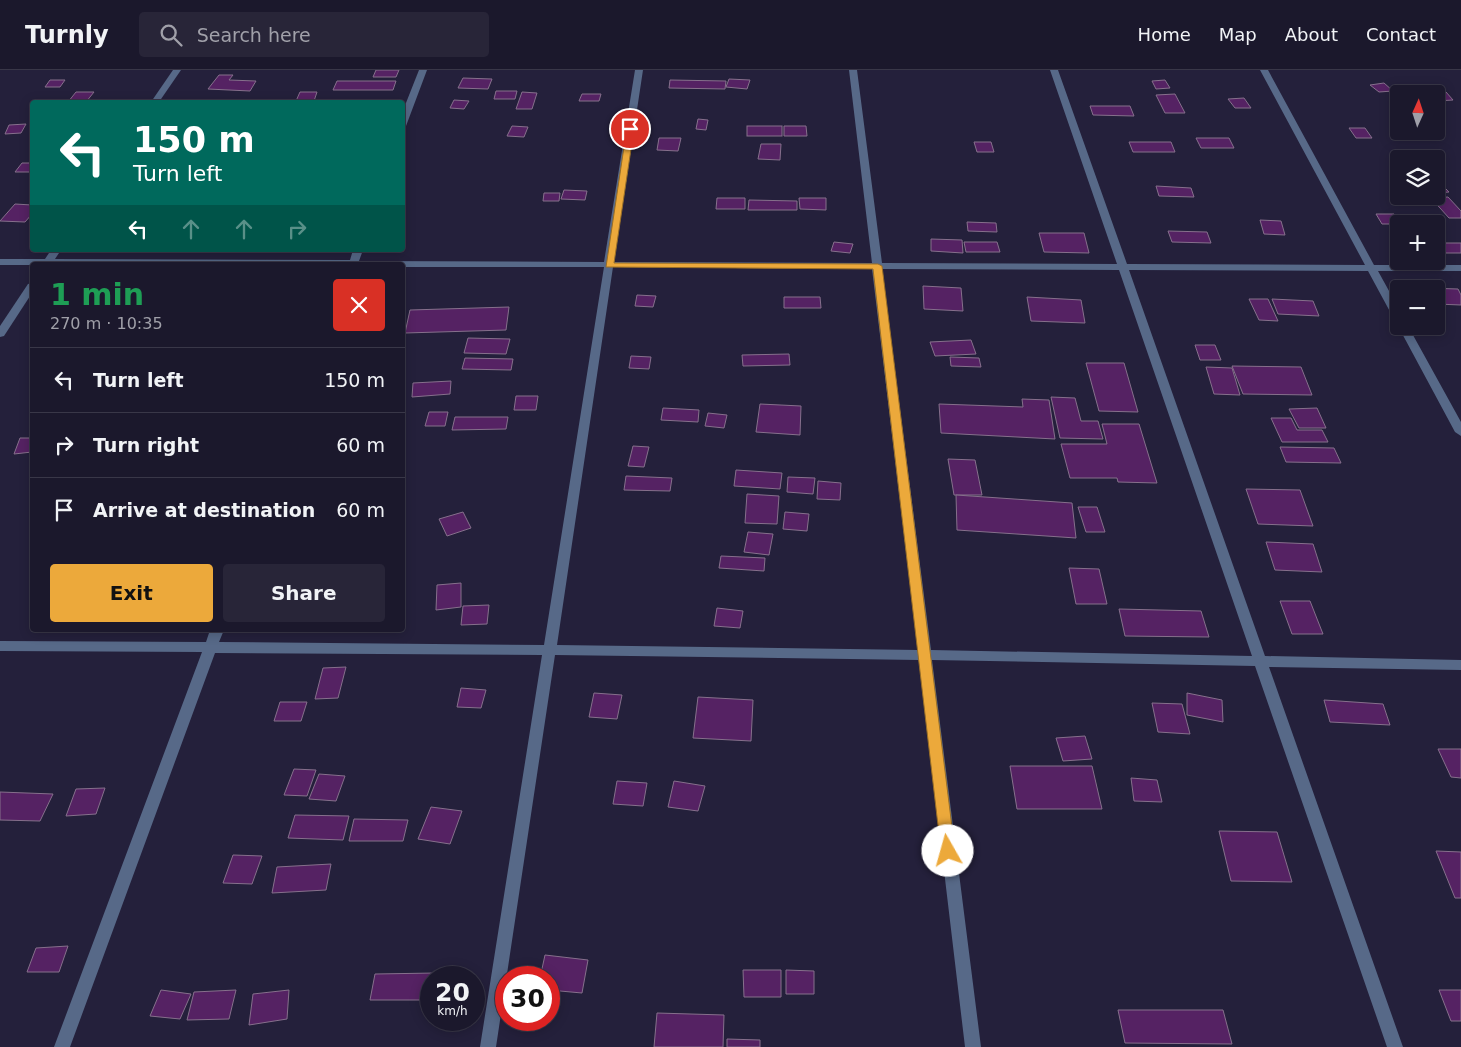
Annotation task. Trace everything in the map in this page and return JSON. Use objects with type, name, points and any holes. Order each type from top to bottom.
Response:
[{"type":"street","points":[[156,100],[177,70]]},
{"type":"street","points":[[405,118],[423,70]]},
{"type":"street","points":[[488,1047],[639,70]]},
{"type":"street","points":[[852,70],[878,266],[923,655],[973,1047]]},
{"type":"street","points":[[1054,70],[1395,1047]]},
{"type":"street","points":[[1264,70],[1390,303]]},
{"type":"street","points":[[0,262],[30,263]]},
{"type":"street","points":[[405,265],[1461,268]]},
{"type":"street","points":[[0,334],[30,289]]},
{"type":"street","points":[[1408,335],[1461,432]]},
{"type":"street","points":[[62,1047],[216,632]]},
{"type":"street","points":[[0,646],[550,650],[1461,665]]},
{"type":"building","points":[[376,70],[399,70],[396,77],[373,77]]},
{"type":"building","points":[[219,75],[233,75],[229,80],[256,81],[250,91],[208,89]]},
{"type":"building","points":[[463,78],[492,79],[488,89],[458,88]]},
{"type":"building","points":[[729,79],[750,80],[747,89],[726,87]]},
{"type":"building","points":[[50,80],[65,80],[60,87],[45,87]]},
{"type":"building","points":[[670,80],[726,81],[725,89],[669,88]]},
{"type":"building","points":[[1165,80],[1170,88],[1156,89],[1152,81]]},
{"type":"building","points":[[337,81],[396,81],[393,90],[333,90]]},
{"type":"building","points":[[1384,83],[1390,88],[1390,91],[1379,92],[1370,85]]},
{"type":"building","points":[[496,91],[517,91],[515,99],[494,99]]},
{"type":"building","points":[[76,92],[94,92],[88,100],[70,100]]},
{"type":"building","points":[[300,92],[317,92],[314,100],[296,100]]},
{"type":"building","points":[[522,92],[537,93],[532,109],[516,109]]},
{"type":"building","points":[[1445,92],[1446,92],[1453,100],[1445,100]]},
{"type":"building","points":[[582,94],[601,94],[599,101],[579,101]]},
{"type":"building","points":[[1175,94],[1185,113],[1165,113],[1156,95]]},
{"type":"building","points":[[1244,98],[1251,108],[1235,108],[1228,99]]},
{"type":"building","points":[[454,100],[469,101],[464,109],[450,108]]},
{"type":"building","points":[[1090,106],[1130,106],[1134,116],[1093,115]]},
{"type":"building","points":[[698,119],[708,120],[706,130],[696,129]]},
{"type":"building","points":[[26,124],[21,133],[5,134],[9,125]]},
{"type":"building","points":[[512,126],[528,127],[524,137],[507,136]]},
{"type":"building","points":[[747,126],[782,126],[782,136],[747,136]]},
{"type":"building","points":[[784,126],[806,126],[807,136],[784,136]]},
{"type":"building","points":[[1349,128],[1365,128],[1372,138],[1356,138]]},
{"type":"building","points":[[659,138],[681,138],[678,151],[657,150]]},
{"type":"building","points":[[1196,138],[1229,138],[1234,148],[1201,148]]},
{"type":"building","points":[[974,142],[991,142],[994,152],[977,152]]},
{"type":"building","points":[[1129,142],[1171,142],[1175,152],[1133,152]]},
{"type":"building","points":[[761,144],[781,144],[780,160],[758,159]]},
{"type":"building","points":[[22,163],[30,163],[30,172],[15,172]]},
{"type":"building","points":[[1156,186],[1191,188],[1194,197],[1159,196]]},
{"type":"building","points":[[564,190],[587,191],[585,200],[561,199]]},
{"type":"building","points":[[544,193],[560,193],[559,201],[543,201]]},
{"type":"building","points":[[1445,197],[1448,197],[1461,211],[1461,218],[1449,218],[1437,205],[1445,205]]},
{"type":"building","points":[[717,198],[745,198],[745,209],[716,209]]},
{"type":"building","points":[[799,198],[826,198],[826,210],[800,209]]},
{"type":"building","points":[[749,200],[797,201],[797,210],[748,210]]},
{"type":"building","points":[[15,204],[30,205],[30,216],[25,222],[0,221]]},
{"type":"building","points":[[1376,214],[1394,214],[1390,215],[1390,224],[1382,224]]},
{"type":"building","points":[[1260,220],[1281,221],[1285,235],[1264,234]]},
{"type":"building","points":[[967,222],[996,223],[997,232],[968,231]]},
{"type":"building","points":[[1168,231],[1207,232],[1211,243],[1172,242]]},
{"type":"building","points":[[1039,233],[1084,233],[1089,253],[1044,252]]},
{"type":"building","points":[[931,239],[962,240],[963,253],[931,251]]},
{"type":"building","points":[[834,242],[853,244],[850,253],[831,251]]},
{"type":"building","points":[[964,242],[997,242],[1000,252],[966,252]]},
{"type":"building","points":[[1445,243],[1461,243],[1461,253],[1445,253]]},
{"type":"building","points":[[923,286],[961,288],[963,311],[924,309]]},
{"type":"building","points":[[1445,289],[1458,289],[1461,295],[1461,305],[1445,304]]},
{"type":"building","points":[[637,295],[656,296],[653,307],[635,306]]},
{"type":"building","points":[[784,297],[820,297],[821,308],[784,308]]},
{"type":"building","points":[[1027,297],[1081,300],[1085,323],[1031,321]]},
{"type":"building","points":[[1249,299],[1268,299],[1278,321],[1259,320]]},
{"type":"building","points":[[1272,299],[1313,301],[1319,316],[1278,314]]},
{"type":"building","points":[[509,307],[506,330],[405,333],[410,310]]},
{"type":"building","points":[[468,338],[510,339],[506,354],[464,353]]},
{"type":"building","points":[[971,340],[976,354],[935,356],[930,342]]},
{"type":"building","points":[[1195,345],[1215,345],[1221,360],[1200,360]]},
{"type":"building","points":[[789,354],[790,365],[743,366],[742,355]]},
{"type":"building","points":[[631,356],[651,357],[649,369],[629,368]]},
{"type":"building","points":[[950,357],[979,358],[981,367],[951,366]]},
{"type":"building","points":[[465,358],[513,359],[511,370],[462,369]]},
{"type":"building","points":[[1086,363],[1124,363],[1138,412],[1099,411]]},
{"type":"building","points":[[1232,366],[1301,367],[1312,395],[1243,394]]},
{"type":"building","points":[[1206,367],[1232,368],[1240,395],[1214,394]]},
{"type":"building","points":[[451,381],[450,394],[412,397],[413,383]]},
{"type":"building","points":[[516,396],[538,396],[536,410],[514,410]]},
{"type":"building","points":[[1051,397],[1075,398],[1081,421],[1098,421],[1103,439],[1060,438]]},
{"type":"building","points":[[1022,399],[1049,400],[1055,439],[941,433],[939,404],[1023,407]]},
{"type":"building","points":[[760,404],[801,406],[800,435],[756,432]]},
{"type":"building","points":[[663,408],[699,410],[698,422],[661,420]]},
{"type":"building","points":[[1317,408],[1326,428],[1299,428],[1289,409]]},
{"type":"building","points":[[429,412],[448,412],[445,426],[425,426]]},
{"type":"building","points":[[708,413],[727,415],[724,428],[705,426]]},
{"type":"building","points":[[455,417],[508,417],[506,429],[452,430]]},
{"type":"building","points":[[1271,418],[1291,418],[1297,430],[1322,430],[1328,442],[1282,442]]},
{"type":"building","points":[[1102,424],[1139,424],[1157,483],[1118,482],[1117,478],[1070,478],[1061,444],[1107,444]]},
{"type":"building","points":[[20,438],[30,438],[30,452],[14,454]]},
{"type":"building","points":[[633,446],[649,447],[644,467],[628,466]]},
{"type":"building","points":[[1280,447],[1334,448],[1341,463],[1286,462]]},
{"type":"building","points":[[948,459],[975,460],[982,495],[954,495]]},
{"type":"building","points":[[736,470],[782,473],[780,489],[734,486]]},
{"type":"building","points":[[626,476],[672,478],[670,491],[624,490]]},
{"type":"building","points":[[788,477],[815,478],[813,494],[787,492]]},
{"type":"building","points":[[818,481],[841,483],[840,500],[817,499]]},
{"type":"building","points":[[1246,489],[1300,490],[1313,526],[1258,524]]},
{"type":"building","points":[[747,494],[779,496],[777,524],[745,523]]},
{"type":"building","points":[[956,495],[1072,503],[1076,538],[957,530]]},
{"type":"building","points":[[1078,507],[1097,507],[1105,532],[1086,532]]},
{"type":"building","points":[[463,512],[471,528],[447,536],[439,519]]},
{"type":"building","points":[[785,512],[809,514],[807,531],[783,529]]},
{"type":"building","points":[[748,532],[773,534],[769,555],[744,552]]},
{"type":"building","points":[[1266,542],[1313,544],[1322,572],[1275,570]]},
{"type":"building","points":[[721,556],[765,558],[764,571],[719,568]]},
{"type":"building","points":[[1069,568],[1099,569],[1107,604],[1076,604]]},
{"type":"building","points":[[461,583],[461,607],[436,610],[437,585]]},
{"type":"building","points":[[1280,601],[1310,601],[1323,634],[1292,634]]},
{"type":"building","points":[[489,605],[487,624],[461,625],[463,606]]},
{"type":"building","points":[[717,608],[743,611],[740,628],[714,626]]},
{"type":"building","points":[[1119,609],[1201,611],[1209,637],[1125,636]]},
{"type":"building","points":[[346,667],[338,698],[315,699],[323,668]]},
{"type":"building","points":[[461,688],[486,690],[481,708],[457,707]]},
{"type":"building","points":[[594,693],[622,695],[617,719],[589,717]]},
{"type":"building","points":[[1187,693],[1222,700],[1223,722],[1187,715]]},
{"type":"building","points":[[698,697],[753,700],[751,741],[693,738]]},
{"type":"building","points":[[1324,700],[1383,704],[1390,725],[1330,722]]},
{"type":"building","points":[[280,702],[307,702],[301,721],[274,721]]},
{"type":"building","points":[[1152,703],[1182,704],[1190,734],[1158,732]]},
{"type":"building","points":[[1085,736],[1092,759],[1063,761],[1056,738]]},
{"type":"building","points":[[1438,749],[1461,749],[1461,778],[1451,777]]},
{"type":"building","points":[[1010,766],[1092,766],[1102,809],[1017,809]]},
{"type":"building","points":[[294,769],[316,770],[307,796],[284,795]]},
{"type":"building","points":[[319,774],[345,776],[336,801],[309,799]]},
{"type":"building","points":[[1131,778],[1157,780],[1162,802],[1134,801]]},
{"type":"building","points":[[617,781],[647,783],[643,806],[613,804]]},
{"type":"building","points":[[674,781],[705,786],[698,811],[668,807]]},
{"type":"building","points":[[105,788],[96,814],[66,816],[76,789]]},
{"type":"building","points":[[0,792],[53,794],[40,821],[0,820]]},
{"type":"building","points":[[431,807],[462,811],[450,844],[418,839]]},
{"type":"building","points":[[295,815],[349,816],[343,840],[288,838]]},
{"type":"building","points":[[354,819],[408,820],[403,841],[349,841]]},
{"type":"building","points":[[1219,831],[1277,832],[1292,882],[1231,881]]},
{"type":"building","points":[[1436,851],[1461,852],[1461,898],[1455,898]]},
{"type":"building","points":[[233,855],[262,856],[252,884],[223,883]]},
{"type":"building","points":[[331,864],[326,890],[272,893],[277,867]]},
{"type":"building","points":[[68,946],[59,972],[27,972],[36,948]]},
{"type":"building","points":[[545,955],[588,960],[582,993],[560,991],[560,966],[543,966]]},
{"type":"building","points":[[743,970],[781,970],[781,997],[744,997]]},
{"type":"building","points":[[786,970],[814,971],[814,994],[786,994]]},
{"type":"building","points":[[420,973],[420,1000],[370,1000],[375,974]]},
{"type":"building","points":[[161,990],[191,994],[180,1019],[150,1016]]},
{"type":"building","points":[[236,990],[229,1019],[187,1020],[194,992]]},
{"type":"building","points":[[289,990],[287,1019],[249,1025],[253,994]]},
{"type":"building","points":[[1439,990],[1461,990],[1461,1021],[1451,1021]]},
{"type":"building","points":[[1118,1010],[1223,1010],[1232,1044],[1125,1043]]},
{"type":"building","points":[[657,1013],[724,1015],[723,1047],[654,1047]]},
{"type":"building","points":[[727,1039],[760,1040],[760,1047],[727,1047]]},
{"type":"route","points":[[630,129],[609,266],[878,266],[923,655],[948,851]]}]
